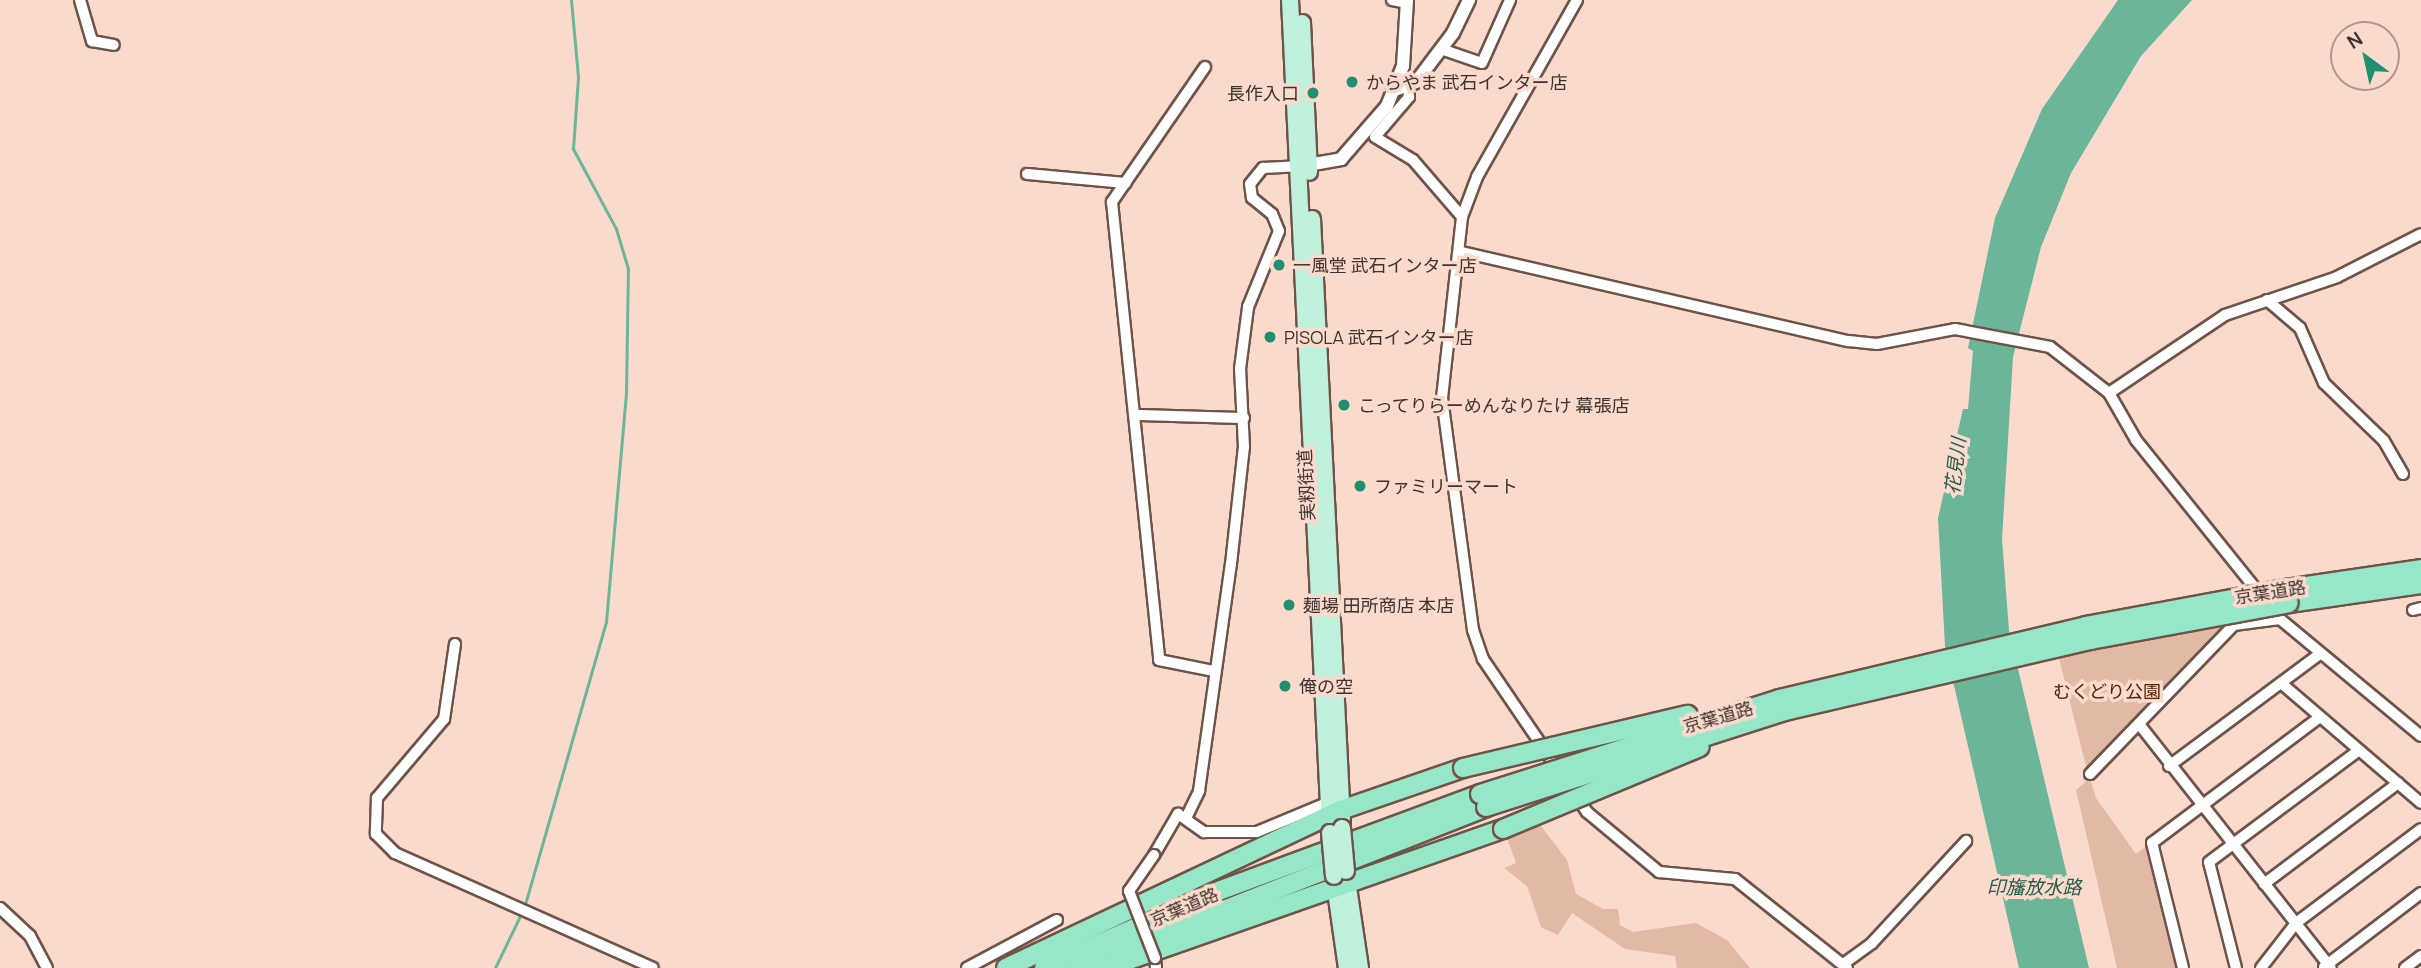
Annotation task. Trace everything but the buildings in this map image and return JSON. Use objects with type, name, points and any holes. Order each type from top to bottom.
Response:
[{"type":"highway","name":"京葉道路","points":[[2285,604],[2421,569]]},
{"type":"highway","name":"京葉道路","points":[[1044,968],[1221,891],[1483,800],[1888,679],[2285,604],[2421,584]]},
{"type":"highway","points":[[1006,968],[1334,818],[1463,768],[1888,679]]},
{"type":"highway","points":[[1107,968],[1341,881],[1503,829],[1692,750],[1888,679]]},
{"type":"highway","name":"京葉道路","points":[[1076,968],[1483,800]]},
{"type":"main road","name":"実籾街道","points":[[1290,0],[1303,166]]},
{"type":"main road","name":"実籾街道","points":[[1300,0],[1303,166],[1334,818],[1347,968]]},
{"type":"main road","name":"実籾街道","points":[[1341,881],[1360,968]]},
{"type":"street","points":[[80,0],[92,41],[114,45]]},
{"type":"street","points":[[1392,0],[1407,1],[1402,88],[1409,97],[1375,137],[1413,160],[1462,217]]},
{"type":"street","points":[[1187,816],[1199,791],[1244,418],[1240,369],[1248,307],[1279,230],[1250,186],[1263,168],[1303,166],[1340,159],[1402,88],[1441,49],[1469,0]]},
{"type":"street","points":[[1441,49],[1482,63],[1510,0]]},
{"type":"street","points":[[1577,0],[1477,177],[1462,217],[1462,251],[1443,398],[1468,607],[1483,659],[1587,811],[1646,862],[1674,876],[1735,879],[1820,949],[1847,965],[1872,943],[1966,841]]},
{"type":"street","points":[[1205,67],[1112,202],[1136,415],[1159,660],[1213,671]]},
{"type":"street","points":[[1027,174],[1126,183]]},
{"type":"street","points":[[2109,393],[2225,315],[2337,276],[2421,234]]},
{"type":"street","points":[[1462,251],[1849,341],[1877,344],[1965,330],[2025,343],[2071,359],[2109,393],[2136,440],[2285,604],[2321,653],[2421,736]]},
{"type":"street","points":[[2267,300],[2300,328],[2324,383],[2384,441],[2403,474]]},
{"type":"street","points":[[1136,415],[1244,418]]},
{"type":"street","points":[[2090,774],[2234,625],[2285,604]]},
{"type":"street","points":[[455,644],[444,719],[377,798],[372,818],[376,834],[395,853],[653,968]]},
{"type":"street","points":[[2169,766],[2321,653]]},
{"type":"street","points":[[2281,683],[2421,803]]},
{"type":"street","points":[[2183,968],[2152,843],[2320,717]]},
{"type":"street","points":[[2138,724],[2327,966],[2421,893]]},
{"type":"street","points":[[2236,968],[2210,862],[2359,750]]},
{"type":"street","points":[[2264,884],[2398,783]]},
{"type":"street","points":[[1187,816],[1204,832],[1257,832],[1334,818]]},
{"type":"street","points":[[1156,963],[1129,891],[1154,855],[1174,818],[1187,816]]},
{"type":"street","points":[[2260,968],[2296,923],[2421,830]]},
{"type":"street","points":[[0,908],[30,936],[47,968]]},
{"type":"street","points":[[967,968],[1057,920]]},
{"type":"street","points":[[2405,968],[2421,956]]},
{"type":"green space","name":"むくどり公園","points":[[2232,622],[2087,770],[2059,658]]},
{"type":"green space","points":[[2090,778],[2096,798],[2136,854],[2148,845],[2177,968],[2117,968],[2076,790]]},
{"type":"green space","points":[[1541,826],[1567,860],[1576,894],[1603,909],[1618,909],[1620,925],[1633,932],[1696,923],[1727,940],[1750,968],[1677,968],[1675,956],[1625,949],[1572,913],[1558,935],[1541,927],[1527,886],[1504,868],[1516,863],[1506,835]]},
{"type":"water","name":"印旛放水路","points":[[2118,0],[2192,0],[2141,56],[2071,173],[2041,247],[2013,357],[2002,539],[2009,631],[2089,968],[2019,968],[1945,646],[1938,518],[1963,409],[1968,409],[1973,351],[1968,348],[1995,218],[2042,109]]},
{"type":"waterway","points":[[524,908],[606,622],[626,393],[628,269],[616,229],[573,149],[578,77],[571,0]]},
{"type":"waterway","points":[[495,968],[521,914]]},
{"type":"place","name":"からやま 武石インター店","points":[[1352,82]]},
{"type":"place","name":"長作入口","points":[[1313,93]]},
{"type":"place","name":"一風堂 武石インター店","points":[[1279,265]]},
{"type":"place","name":"PISOLA 武石インター店","points":[[1270,337]]},
{"type":"place","name":"こってりらーめんなりたけ 幕張店","points":[[1344,405]]},
{"type":"place","name":"ファミリーマート","points":[[1360,486]]},
{"type":"place","name":"麺場 田所商店 本店","points":[[1289,605]]},
{"type":"place","name":"俺の空","points":[[1285,686]]},
{"type":"water label","name":"花見川","points":[[1956,466]]}]
